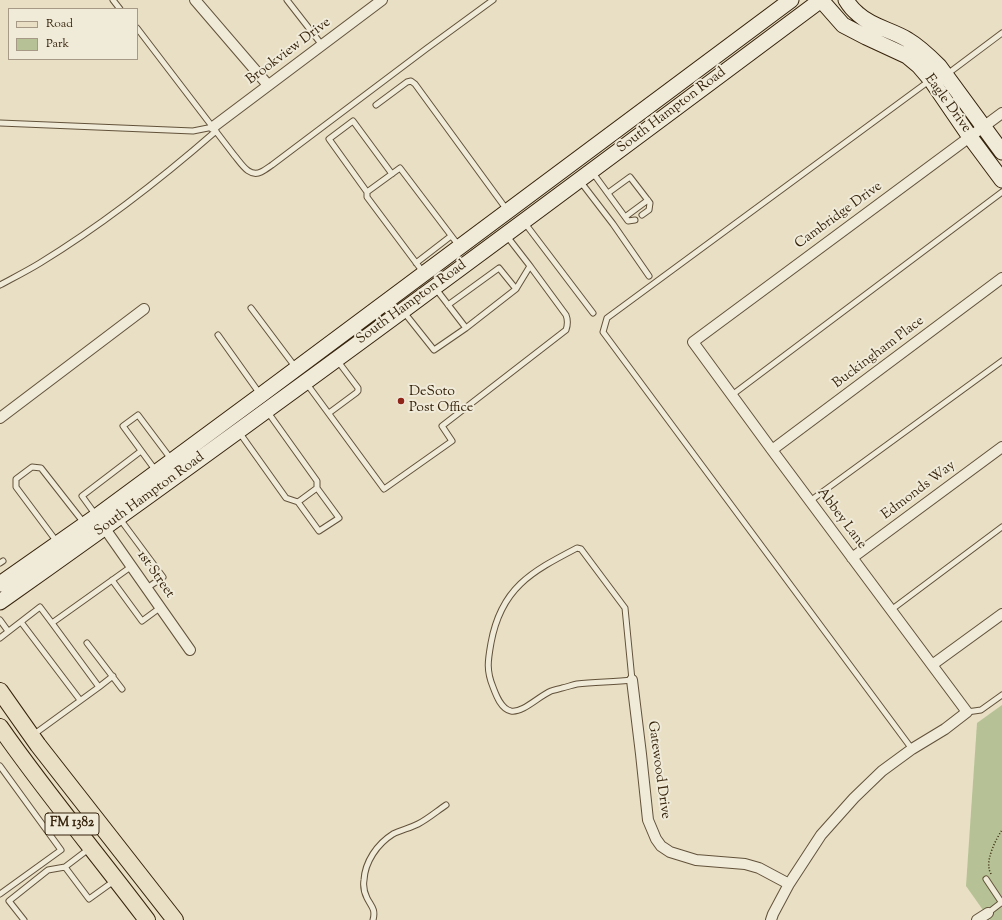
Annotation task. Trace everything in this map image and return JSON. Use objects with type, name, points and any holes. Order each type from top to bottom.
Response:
[{"type":"main road","name":"South Hampton Road","points":[[0,602],[172,460],[296,369],[420,268],[455,242],[495,220],[508,211],[791,0]]},
{"type":"main road","name":"South Hampton Road","points":[[0,584],[58,543],[95,523],[120,517],[306,382],[821,0]]},
{"type":"main road","name":"Eagle Drive","points":[[821,0],[843,25],[866,38],[907,56],[919,66],[938,77],[984,127],[1002,152]]},
{"type":"main road","name":"Eagle Drive","points":[[846,0],[852,9],[867,21],[916,45],[939,66],[938,77],[970,137],[1002,180]]},
{"type":"main road","points":[[658,98],[670,113]]},
{"type":"main road","points":[[495,220],[505,234]]},
{"type":"main road","points":[[420,268],[434,287]]},
{"type":"main road","points":[[296,369],[306,382]]},
{"type":"main road","points":[[229,418],[238,431]]},
{"type":"main road","name":"FM 1382","points":[[0,691],[32,736],[175,920]]},
{"type":"main road","name":"FM 1382","points":[[1,731],[147,920]]},
{"type":"street","points":[[195,0],[268,85]]},
{"type":"street","name":"Brookview Drive","points":[[214,129],[268,85],[322,45],[371,3],[382,0]]},
{"type":"street","name":"Cambridge Drive","points":[[693,342],[1002,113]]},
{"type":"street","name":"Buckingham Place","points":[[772,450],[1002,278]]},
{"type":"street","points":[[0,418],[144,309]]},
{"type":"street","name":"Abbey Lane","points":[[693,342],[967,712]]},
{"type":"street","name":"Edmonds Way","points":[[852,558],[1002,447]]},
{"type":"street","name":"1st Street","points":[[95,523],[132,566],[190,650]]},
{"type":"street","points":[[932,665],[1002,614]]},
{"type":"street","name":"Gatewood Drive","points":[[632,680],[648,820],[656,839],[661,846],[670,852],[696,860],[745,864],[759,868],[789,884]]},
{"type":"street","points":[[771,920],[789,884],[821,835],[854,798],[882,771],[912,749],[945,729],[967,712]]},
{"type":"street","points":[[977,920],[988,912]]},
{"type":"lane","points":[[113,0],[119,8]]},
{"type":"lane","points":[[287,0],[322,45]]},
{"type":"lane","points":[[138,29],[234,155],[249,171],[257,174],[272,165],[493,0]]},
{"type":"lane","points":[[912,749],[603,332],[607,318],[938,77],[1002,33]]},
{"type":"lane","points":[[376,105],[407,82],[411,81],[415,84],[508,211]]},
{"type":"lane","points":[[392,174],[353,121],[329,138],[367,192],[367,197],[420,268]]},
{"type":"lane","points":[[0,123],[193,131],[214,129]]},
{"type":"lane","points":[[0,285],[40,263],[108,218],[181,162],[214,129]]},
{"type":"lane","points":[[367,192],[400,168],[455,242]]},
{"type":"lane","points":[[592,171],[625,218],[628,221],[635,220]]},
{"type":"lane","points":[[608,193],[630,176],[650,203],[649,210],[642,215]]},
{"type":"lane","points":[[579,180],[613,224],[649,276]]},
{"type":"lane","points":[[732,395],[1002,192]]},
{"type":"lane","points":[[625,218],[648,200]]},
{"type":"lane","points":[[524,221],[593,314]]},
{"type":"lane","points":[[306,382],[384,489],[452,441],[442,426],[566,330],[566,315],[505,234]]},
{"type":"lane","points":[[403,310],[434,350],[466,328],[516,289],[530,266]]},
{"type":"lane","points":[[448,305],[499,268],[516,289]]},
{"type":"lane","points":[[434,287],[466,328]]},
{"type":"lane","points":[[251,308],[296,369]]},
{"type":"lane","points":[[218,335],[261,395]]},
{"type":"lane","points":[[329,413],[358,391],[358,388],[337,359]]},
{"type":"lane","points":[[810,501],[1002,361]]},
{"type":"lane","points":[[238,431],[286,498],[298,502],[319,531],[339,518],[317,488],[316,481],[266,410]]},
{"type":"lane","points":[[157,472],[123,426],[138,415],[172,460]]},
{"type":"lane","points":[[95,523],[82,496],[141,451]]},
{"type":"lane","points":[[58,543],[16,487],[16,479],[32,467],[42,468],[95,523]]},
{"type":"lane","points":[[298,502],[317,488]]},
{"type":"lane","points":[[120,517],[163,577],[147,588]]},
{"type":"lane","points":[[891,610],[1002,527]]},
{"type":"lane","points":[[577,548],[582,549],[625,608],[632,680],[577,684],[551,691],[523,709],[512,711],[506,709],[498,700],[490,679],[487,662],[492,633],[496,621],[516,587],[526,578],[550,562],[577,548]]},
{"type":"lane","points":[[52,623],[132,566]]},
{"type":"lane","points":[[112,580],[142,621],[161,607]]},
{"type":"lane","points":[[0,638],[40,607],[99,687]]},
{"type":"lane","points":[[0,620],[8,631]]},
{"type":"lane","points":[[21,622],[80,700]]},
{"type":"lane","points":[[87,642],[122,689]]},
{"type":"lane","points":[[32,736],[113,676]]},
{"type":"lane","points":[[967,712],[982,710],[1002,695]]},
{"type":"lane","points":[[0,766],[61,850],[0,894]]},
{"type":"lane","points":[[373,920],[373,907],[366,896],[364,888],[365,870],[371,857],[380,845],[393,834],[417,825],[446,805]]},
{"type":"lane","points":[[48,832],[67,817]]},
{"type":"lane","points":[[24,920],[9,901],[48,870],[65,867],[91,847]]},
{"type":"lane","points":[[65,867],[89,899],[116,880]]},
{"type":"lane","points":[[986,879],[1002,903],[988,912]]},
{"type":"path","points":[[991,874],[988,867],[990,853],[1002,830]]},
{"type":"green space","points":[[1002,705],[1002,920],[990,920],[966,886],[977,723]]},
{"type":"place","name":"DeSoto Post Office","points":[[401,401]]}]
